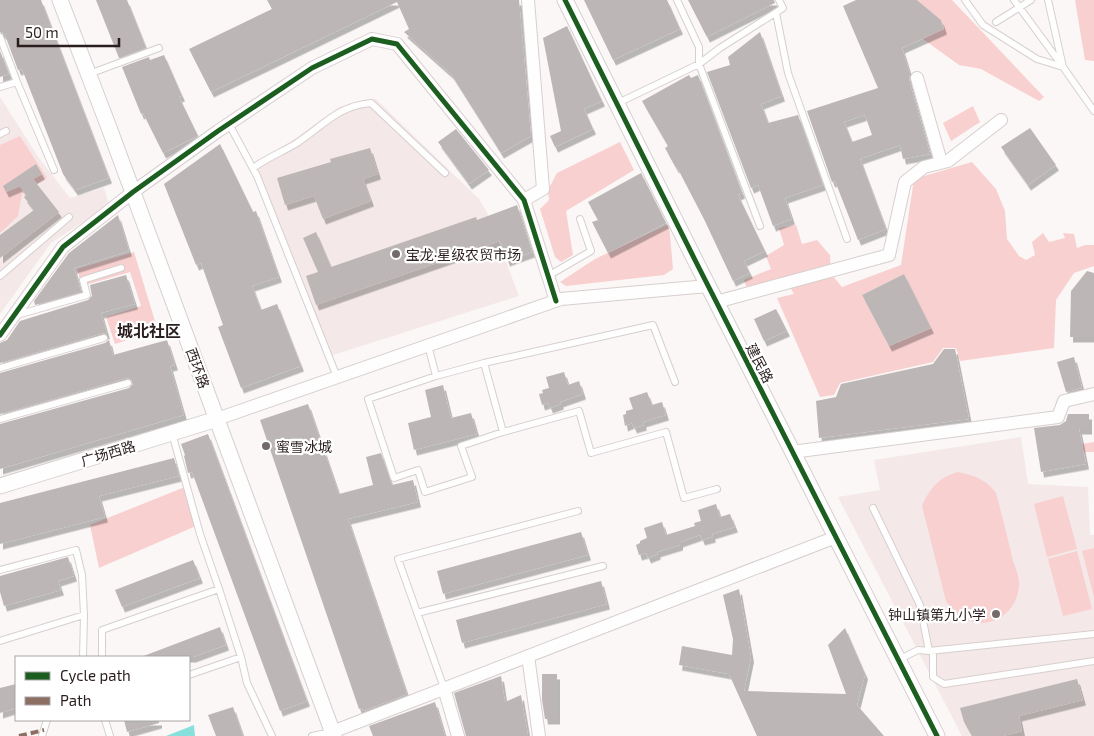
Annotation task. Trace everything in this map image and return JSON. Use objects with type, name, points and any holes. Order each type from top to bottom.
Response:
[{"type":"street","name":"西环路","points":[[60,0],[333,734]]},
{"type":"street","points":[[524,200],[543,189],[528,0]]},
{"type":"street","name":"建民路","points":[[565,0],[937,736]]},
{"type":"street","points":[[0,335],[63,247],[133,192],[312,68],[372,39],[397,44],[524,200],[556,301]]},
{"type":"street","points":[[917,78],[942,162]]},
{"type":"street","points":[[716,302],[889,256],[905,182],[924,167],[948,161],[1001,120]]},
{"type":"street","points":[[217,419],[562,299],[708,286]]},
{"type":"street","points":[[792,452],[1058,417],[1064,400],[1094,394]]},
{"type":"street","name":"广场西路","points":[[0,486],[217,419]]},
{"type":"street","points":[[333,734],[444,688],[836,537]]},
{"type":"street","points":[[528,656],[539,736]]},
{"type":"street","points":[[444,688],[458,736]]},
{"type":"lane","points":[[677,0],[699,47],[699,64],[760,226]]},
{"type":"lane","points":[[617,104],[699,64],[720,48],[783,8],[779,0]]},
{"type":"lane","points":[[965,0],[983,25],[1037,59],[1063,67]]},
{"type":"lane","points":[[1014,0],[1094,111]]},
{"type":"lane","points":[[996,22],[1031,0]]},
{"type":"lane","points":[[1048,0],[1063,67]]},
{"type":"lane","points":[[776,13],[788,73],[847,239]]},
{"type":"lane","points":[[0,37],[54,170]]},
{"type":"lane","points":[[89,74],[159,48]]},
{"type":"lane","points":[[0,87],[18,82]]},
{"type":"lane","points":[[253,168],[265,159],[296,144],[337,112],[361,104],[371,103],[445,173]]},
{"type":"lane","points":[[229,124],[253,168],[337,377]]},
{"type":"lane","points":[[0,276],[69,218]]},
{"type":"lane","points":[[548,276],[591,251],[580,219]]},
{"type":"lane","points":[[13,316],[87,295],[83,280],[121,268]]},
{"type":"lane","points":[[675,382],[653,325],[484,363],[368,398],[394,478],[418,470],[425,492],[472,477],[461,446],[503,432],[580,411],[591,453],[666,432],[684,498],[717,490]]},
{"type":"lane","points":[[0,368],[104,338]]},
{"type":"lane","points":[[428,346],[436,376]]},
{"type":"lane","points":[[484,363],[503,432]]},
{"type":"lane","points":[[0,419],[128,383]]},
{"type":"lane","points":[[172,433],[200,534],[241,656],[247,683],[272,736]]},
{"type":"lane","points":[[874,508],[920,604],[931,651],[933,677],[944,684],[1094,661]]},
{"type":"lane","points":[[444,688],[398,559],[578,511]]},
{"type":"lane","points":[[0,570],[76,550],[82,575],[83,656]]},
{"type":"lane","points":[[418,613],[603,566]]},
{"type":"lane","points":[[102,656],[102,630],[219,589]]},
{"type":"lane","points":[[0,641],[84,615]]},
{"type":"lane","points":[[898,660],[918,650],[931,651],[1093,636]]},
{"type":"lane","points":[[190,674],[241,656]]},
{"type":"lane","points":[[42,736],[47,721]]},
{"type":"lane","points":[[105,721],[110,736]]},
{"type":"lane","points":[[312,736],[333,734]]},
{"type":"shaded area","points":[[917,0],[952,0],[1044,97],[1039,101],[981,69],[959,65],[923,39],[944,28],[941,20]]},
{"type":"shaded area","points":[[1075,0],[1094,0],[1094,61],[1085,60]]},
{"type":"shaded area","points":[[0,97],[39,158],[70,198],[104,188],[109,205],[51,243],[0,314]]},
{"type":"shaded area","name":"宝龙·星级农贸市场","points":[[376,99],[479,199],[487,212],[519,296],[330,356],[254,168],[339,107]]},
{"type":"shaded area","points":[[973,106],[980,122],[951,141],[943,123]]},
{"type":"shaded area","points":[[20,136],[47,178],[22,194],[18,216],[0,233],[0,145]]},
{"type":"shaded area","points":[[620,142],[634,170],[566,211],[573,255],[561,262],[555,257],[540,209],[549,200],[548,190],[557,173]]},
{"type":"shaded area","points":[[972,162],[996,189],[1005,211],[1007,239],[1019,256],[1026,260],[1035,255],[1032,242],[1043,233],[1049,242],[1065,238],[1063,233],[1074,234],[1077,248],[1085,245],[1094,245],[1094,266],[1074,273],[1056,300],[1054,348],[960,361],[956,348],[943,348],[933,362],[840,383],[834,395],[820,397],[777,298],[794,294],[784,277],[747,288],[744,280],[771,269],[766,256],[784,245],[779,228],[796,225],[802,244],[817,240],[830,255],[831,274],[842,287],[901,265],[914,179]],"holes":[[[904,274],[931,328],[889,346],[862,295]]]},
{"type":"shaded area","points":[[669,224],[673,269],[664,275],[566,286],[560,282],[595,259]]},
{"type":"shaded area","points":[[134,252],[158,331],[115,344],[106,317],[141,306],[130,272],[82,286],[77,269]]},
{"type":"shaded area","name":"钟山镇第九小学","points":[[1021,437],[1028,484],[1088,487],[1090,535],[1094,535],[1094,736],[962,736],[838,497],[880,490],[874,460]]},
{"type":"shaded area","points":[[1094,442],[1094,452],[1083,452],[1082,444]]},
{"type":"shaded area","points":[[958,472],[980,479],[996,493],[1018,577],[1018,594],[1012,606],[1003,616],[991,622],[978,623],[967,620],[953,610],[946,601],[922,506],[928,494],[940,480]]},
{"type":"shaded area","points":[[185,487],[196,526],[99,568],[90,525]]},
{"type":"shaded area","points":[[1063,496],[1077,549],[1047,557],[1034,504]]},
{"type":"shaded area","points":[[1094,548],[1094,597],[1082,551]]},
{"type":"shaded area","points":[[1077,551],[1092,609],[1063,616],[1048,559]]},
{"type":"water","points":[[194,725],[195,736],[166,736]]},
{"type":"building","points":[[0,0],[41,0],[109,178],[75,190],[63,174],[22,69],[18,70],[5,35],[0,32]]},
{"type":"building","points":[[96,0],[127,0],[146,48],[119,58]]},
{"type":"building","points":[[267,0],[519,0],[531,136],[501,153],[451,74],[404,32],[409,29],[397,2],[211,92],[189,49],[272,9]]},
{"type":"building","points":[[584,0],[667,0],[680,29],[613,60]]},
{"type":"building","points":[[688,0],[774,0],[775,3],[707,37]]},
{"type":"building","points":[[856,0],[917,0],[941,20],[944,29],[902,48],[930,154],[903,159],[900,145],[860,159],[886,229],[858,240],[835,181],[832,182],[807,111],[878,88],[843,6]],"holes":[[[865,115],[872,135],[852,142],[844,122]]]},
{"type":"building","points":[[567,26],[602,101],[584,109],[593,129],[555,147],[550,136],[561,131],[543,38]]},
{"type":"building","points":[[760,32],[782,96],[761,104],[768,123],[798,115],[823,185],[785,198],[792,219],[773,226],[758,185],[751,188],[707,72],[730,65],[728,57]]},
{"type":"building","points":[[0,51],[9,74],[0,77]]},
{"type":"building","points":[[164,55],[182,96],[179,97],[198,136],[163,153],[143,113],[141,114],[122,67],[149,57],[150,60]]},
{"type":"building","points":[[689,75],[691,78],[698,75],[742,193],[738,195],[765,251],[744,261],[750,273],[733,281],[704,219],[665,148],[668,146],[642,101]]},
{"type":"building","points":[[1030,128],[1056,165],[1028,185],[1001,147]]},
{"type":"building","points":[[456,129],[489,170],[469,184],[438,142]]},
{"type":"building","points":[[220,144],[253,212],[256,211],[279,277],[252,286],[261,310],[277,304],[301,366],[241,388],[218,327],[223,325],[201,263],[196,265],[164,184]]},
{"type":"building","points":[[370,148],[378,174],[363,179],[371,201],[323,219],[314,196],[285,205],[277,178],[331,162],[330,159]]},
{"type":"building","points":[[36,164],[42,174],[33,179],[59,212],[0,258],[0,235],[34,210],[24,197],[26,195],[20,186],[6,192],[3,186]]},
{"type":"building","points":[[641,173],[666,223],[608,253],[592,222],[598,220],[588,202]]},
{"type":"building","points":[[517,205],[532,252],[507,261],[500,241],[316,305],[306,276],[318,272],[303,238],[316,232],[331,267],[476,217],[477,220]]},
{"type":"building","points":[[118,215],[129,251],[74,268],[81,292],[35,305],[34,301],[69,253]]},
{"type":"building","points":[[1087,271],[1094,273],[1094,337],[1070,337],[1071,291]]},
{"type":"building","points":[[904,274],[931,328],[889,346],[862,295]]},
{"type":"building","points":[[126,275],[135,304],[101,313],[107,334],[103,333],[0,363],[0,343],[7,340],[20,321],[88,300],[92,296],[90,285]]},
{"type":"building","points":[[776,309],[787,331],[764,341],[754,319]]},
{"type":"building","points":[[109,340],[113,355],[167,340],[175,365],[170,366],[184,415],[0,469],[0,424],[129,388],[133,384],[131,379],[127,378],[0,414],[0,373],[105,343]]},
{"type":"building","points":[[944,349],[955,349],[969,419],[819,438],[816,401],[836,397],[841,384],[933,364]]},
{"type":"building","points":[[1074,357],[1082,388],[1066,392],[1057,362]]},
{"type":"building","points":[[564,372],[568,385],[579,381],[583,394],[560,402],[561,404],[550,408],[548,403],[542,405],[539,394],[543,393],[542,390],[549,388],[546,377]]},
{"type":"building","points":[[443,385],[451,418],[471,413],[477,434],[414,450],[408,423],[431,417],[425,390]]},
{"type":"building","points":[[647,392],[652,405],[662,402],[666,415],[643,422],[644,425],[634,428],[632,423],[625,426],[623,415],[626,414],[626,411],[633,409],[629,398]]},
{"type":"building","points":[[308,404],[339,494],[373,485],[366,457],[381,453],[392,485],[413,480],[418,502],[348,519],[407,694],[363,711],[362,708],[359,709],[260,420]]},
{"type":"building","points":[[1068,414],[1089,414],[1089,429],[1079,429],[1086,464],[1041,472],[1034,428],[1060,425],[1066,421]]},
{"type":"building","points":[[208,434],[307,701],[280,711],[192,472],[188,473],[181,444]]},
{"type":"building","points":[[174,458],[179,476],[99,496],[105,517],[0,544],[0,503]]},
{"type":"building","points":[[716,504],[720,517],[730,514],[735,527],[712,534],[713,537],[702,540],[700,535],[680,542],[680,545],[657,552],[658,554],[648,558],[646,553],[639,555],[636,545],[647,538],[644,528],[662,522],[666,535],[695,526],[694,523],[701,521],[698,510]]},
{"type":"building","points":[[581,532],[588,555],[443,594],[437,571]]},
{"type":"building","points":[[68,557],[74,576],[58,581],[61,590],[4,606],[0,592],[0,576]]},
{"type":"building","points":[[193,560],[200,578],[122,607],[115,590]]},
{"type":"building","points":[[601,581],[607,604],[462,643],[456,620]]},
{"type":"building","points":[[739,589],[751,657],[744,691],[846,694],[828,645],[845,628],[865,674],[857,705],[884,736],[757,736],[729,674],[679,665],[682,646],[732,655],[733,639],[723,595]]},
{"type":"building","points":[[220,627],[226,645],[193,657],[144,656]]},
{"type":"building","points":[[542,674],[557,674],[557,719],[545,719],[542,700]]},
{"type":"building","points":[[501,676],[505,702],[521,695],[528,736],[466,736],[454,693]]},
{"type":"building","points":[[1077,679],[1083,700],[1019,716],[1022,731],[1003,736],[972,736],[964,722],[960,708]]},
{"type":"building","points":[[15,684],[15,708],[0,713],[0,688]]},
{"type":"building","points":[[435,702],[445,736],[373,736],[369,726]]},
{"type":"building","points":[[233,707],[243,736],[216,736],[208,715]]},
{"type":"building","points":[[124,721],[159,721],[159,723],[127,732]]},
{"type":"marked path","points":[[19,736],[44,730]]},
{"type":"cycle path","points":[[565,0],[937,736]]},
{"type":"cycle path","points":[[0,335],[63,247],[133,192],[218,131],[312,68],[372,39],[397,44],[524,200],[556,301]]},
{"type":"place","name":"宝龙·星级农贸市场","points":[[396,254]]},
{"type":"place","name":"蜜雪冰城","points":[[266,446]]},
{"type":"place","name":"钟山镇第九小学","points":[[996,614]]},
{"type":"district","name":"城北社区","points":[[149,330]]}]
